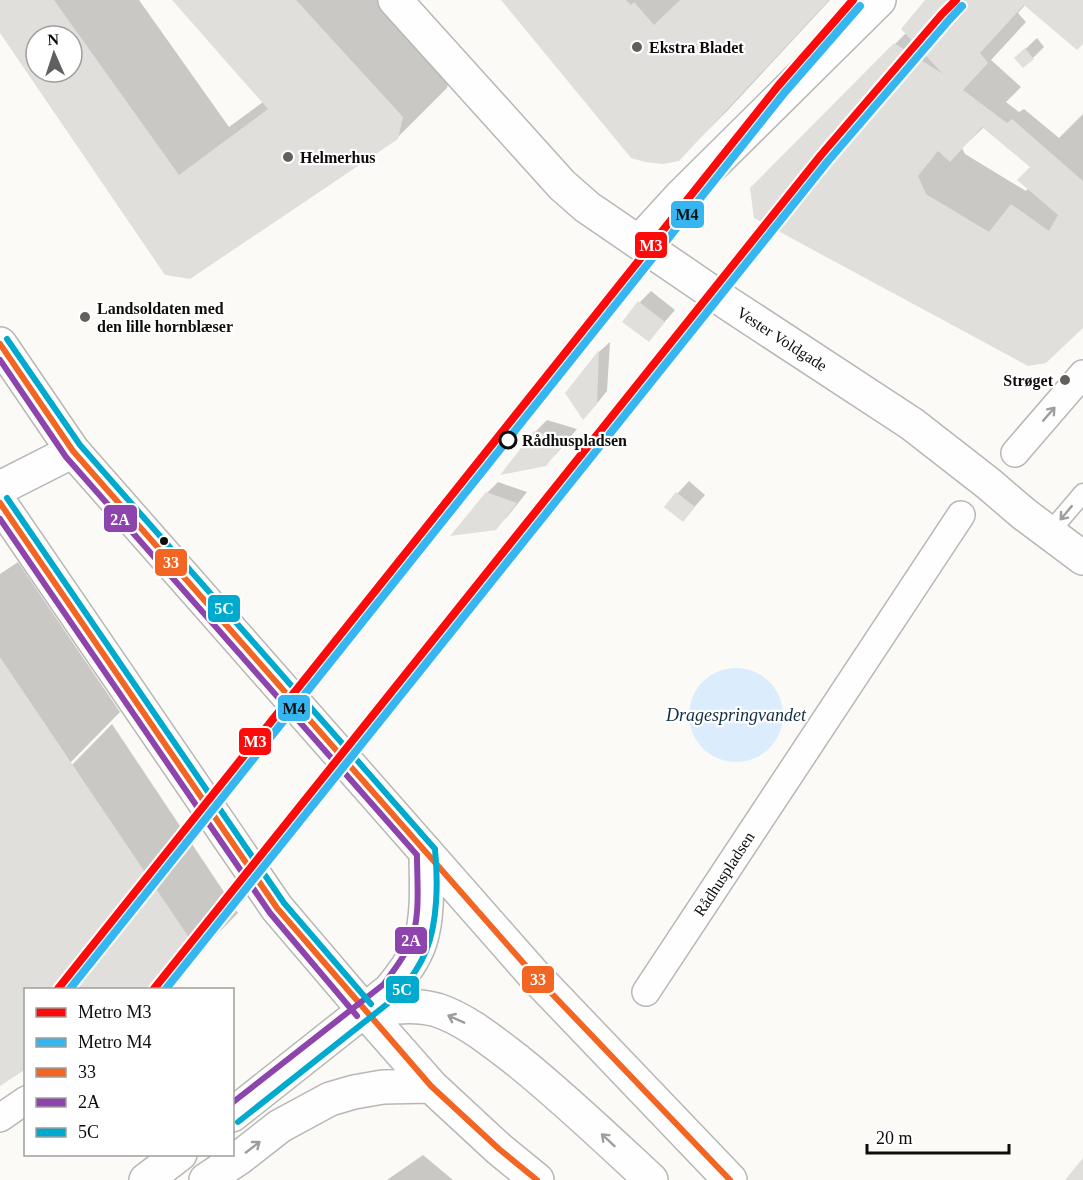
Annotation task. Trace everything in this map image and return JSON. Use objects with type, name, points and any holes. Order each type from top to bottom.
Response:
[{"type":"street","name":"Vester Voldgade","points":[[395,0],[562,185],[587,207],[729,304],[912,424],[1083,558]]},
{"type":"street","points":[[639,242],[682,195],[879,0]]},
{"type":"street","points":[[0,344],[73,451],[534,975],[730,1180]]},
{"type":"street","points":[[1015,453],[1083,374]]},
{"type":"street","points":[[0,488],[73,451]]},
{"type":"street","points":[[0,503],[272,901],[431,1086],[499,1149],[537,1180]]},
{"type":"street","name":"Rådhuspladsen","points":[[646,992],[961,515]]},
{"type":"street","points":[[234,1113],[390,990],[409,966],[420,941],[425,913],[426,852]]},
{"type":"street","points":[[364,1010],[401,1006],[418,1007],[437,1011],[466,1023],[493,1041],[553,1090],[651,1180]]},
{"type":"street","points":[[206,1180],[280,1126],[330,1099],[383,1087],[431,1086]]},
{"type":"street","points":[[0,1118],[24,1101]]},
{"type":"street","points":[[146,1180],[179,1156]]},
{"type":"lane","points":[[1049,533],[1083,493]]},
{"type":"water","name":"Dragespringvandet","points":[[727,668],[745,668],[770,681],[780,697],[783,715],[780,733],[770,749],[745,762],[727,762],[702,749],[689,724],[689,706],[702,681]]},
{"type":"building","name":"Helmerhus","points":[[0,0],[54,0],[71,24],[24,24],[24,68],[0,33]]},
{"type":"building","name":"Helmerhus","points":[[172,0],[296,0],[403,117],[398,139],[190,279],[165,275],[35,84],[84,84],[84,42],[179,175],[268,109]]},
{"type":"building","points":[[501,0],[626,0],[631,5],[634,2],[654,25],[680,0],[829,0],[679,161],[663,164],[631,158]]},
{"type":"building","points":[[925,0],[1083,0],[1083,44],[1077,50],[1024,5],[980,53],[988,63],[963,90],[1007,123],[1012,119],[1083,181],[1083,328],[1046,363],[1028,366],[754,218],[750,188],[894,43],[943,74],[901,29]],"holes":[[[982,127],[1030,167],[1017,180],[1058,215],[1049,231],[1011,204],[989,232],[926,194],[918,176],[938,151],[950,162]]]},
{"type":"building","points":[[1025,48],[1034,59],[1023,68],[1014,58]]},
{"type":"building","points":[[638,301],[665,322],[649,342],[622,322]]},
{"type":"building","points":[[599,350],[597,404],[583,420],[565,393]]},
{"type":"building","points":[[534,431],[567,440],[546,466],[500,475]]},
{"type":"building","points":[[486,492],[517,503],[496,530],[450,536]]},
{"type":"building","points":[[676,492],[695,507],[683,522],[664,507]]},
{"type":"building","points":[[0,657],[200,954],[149,988],[24,988],[24,1070],[0,1086]]},
{"type":"building","points":[[1083,1158],[1083,1180],[1065,1180]]},
{"type":"metro line","name":"M3","points":[[59,988],[778,86],[853,0]]},
{"type":"metro line","name":"M3","points":[[155,988],[821,155],[956,0]]},
{"type":"metro line","name":"M4","points":[[71,988],[785,92],[860,6]]},
{"type":"metro line","name":"M4","points":[[167,988],[828,161],[962,6]]},
{"type":"transit line","name":"5C","points":[[7,339],[80,445],[435,849],[437,887],[433,927],[423,957],[409,981],[396,997],[238,1122]]},
{"type":"transit line","name":"33","points":[[0,344],[73,451],[534,975],[730,1180]]},
{"type":"transit line","name":"2A","points":[[0,360],[66,457],[417,855],[416,923],[410,944],[384,984],[234,1101]]},
{"type":"transit line","name":"5C","points":[[7,498],[284,903],[371,1004]]},
{"type":"transit line","name":"33","points":[[0,503],[277,908],[431,1086],[499,1149],[537,1180]]},
{"type":"transit line","name":"2A","points":[[0,519],[270,913],[357,1016]]},
{"type":"place","name":"Ekstra Bladet","points":[[637,47]]},
{"type":"place","name":"Helmerhus","points":[[288,157]]},
{"type":"place","name":"Landsoldaten med den lille hornblæser","points":[[85,317]]},
{"type":"place","name":"Strøget","points":[[1065,380]]},
{"type":"place","name":"Rådhuspladsen","points":[[508,440]]}]
